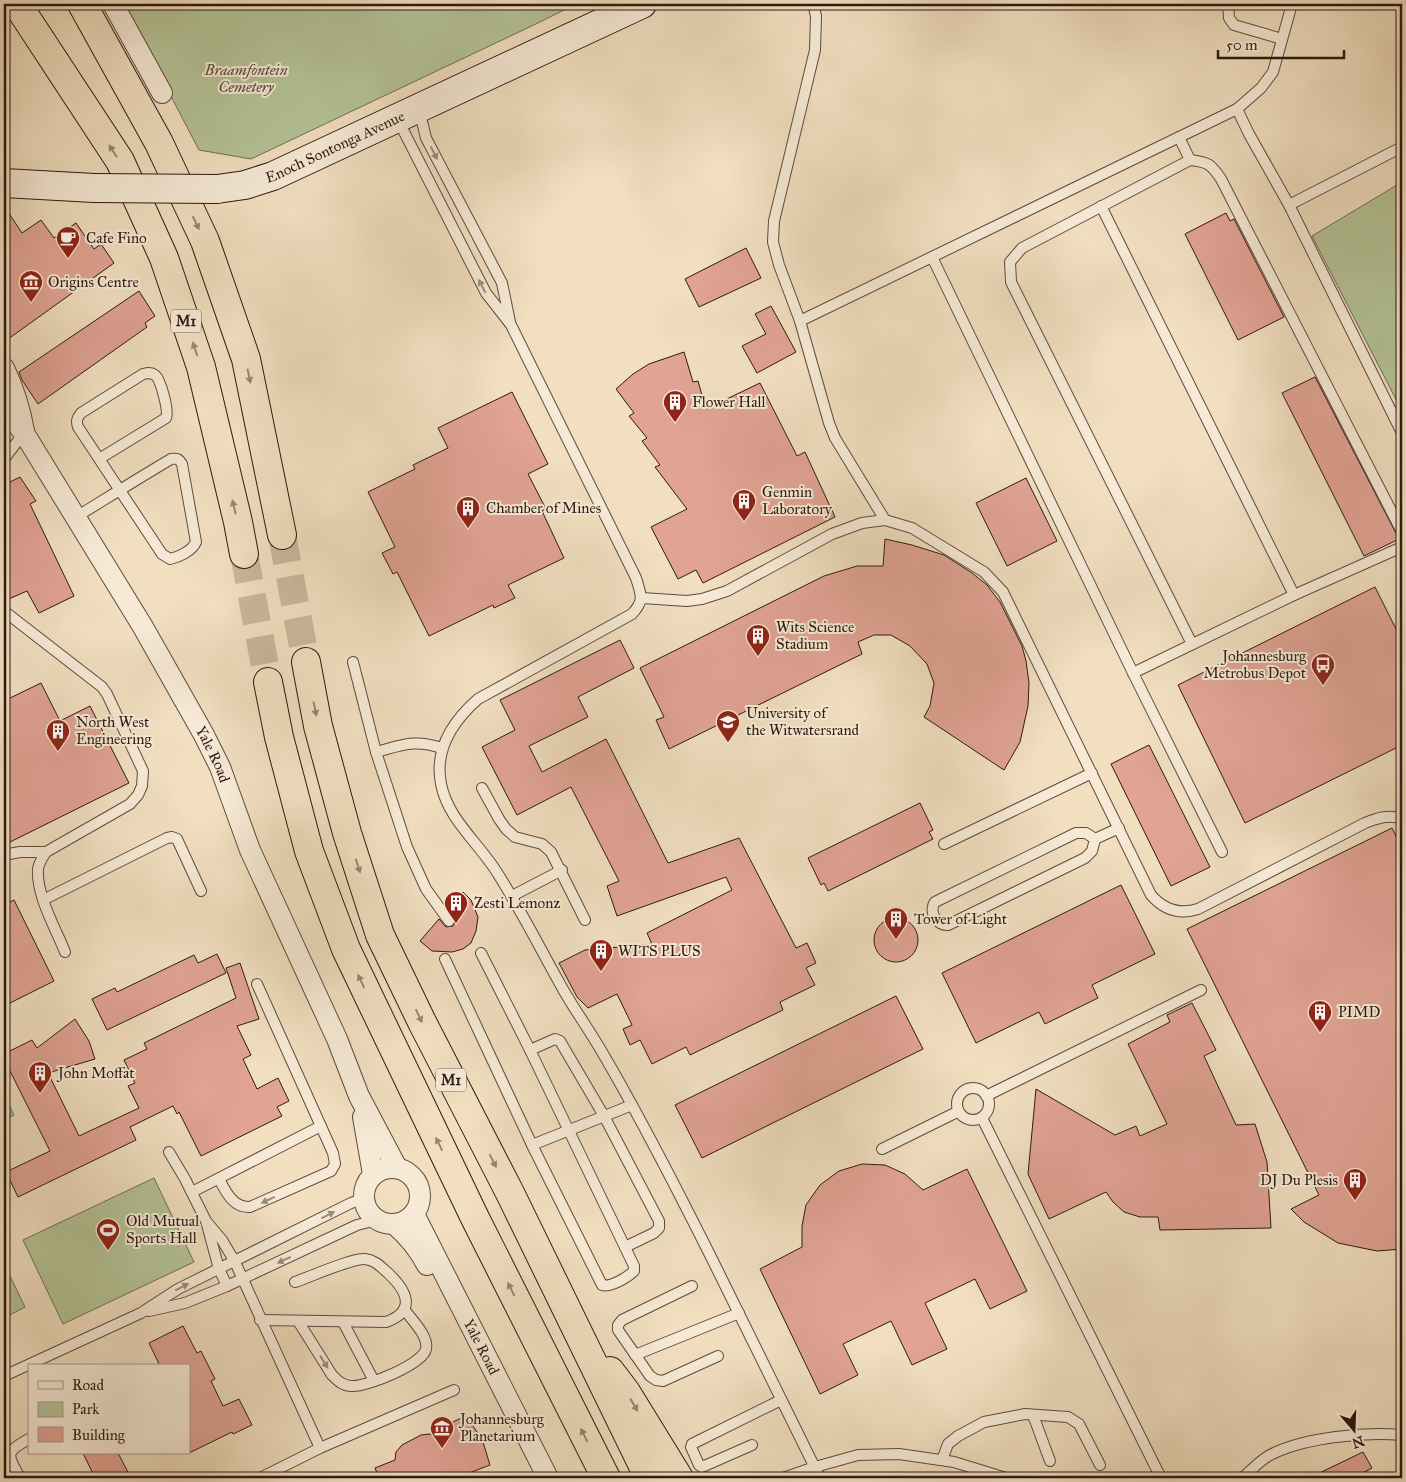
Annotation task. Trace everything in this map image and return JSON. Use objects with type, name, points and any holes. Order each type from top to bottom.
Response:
[{"type":"highway","name":"M1","points":[[17,4],[120,161],[164,258],[201,367],[244,554]]},
{"type":"highway","points":[[70,4],[126,86]]},
{"type":"highway","points":[[82,4],[159,143],[204,241],[246,359],[282,535]]},
{"type":"highway","points":[[4,18],[32,52],[82,104]]},
{"type":"highway","name":"M1","points":[[306,662],[318,726],[346,833],[380,935],[422,1022],[510,1193],[649,1478]]},
{"type":"highway","name":"M1","points":[[268,682],[279,737],[309,851],[346,949],[475,1218],[606,1478]]},
{"type":"highway","points":[[582,1341],[607,1367],[626,1392],[679,1478]]},
{"type":"main road","name":"Enoch Sontonga Avenue","points":[[4,183],[94,188],[217,189],[245,185],[273,176],[642,4]]},
{"type":"street","points":[[113,4],[162,93]]},
{"type":"street","name":"Yale Road","points":[[4,368],[20,405],[24,433]]},
{"type":"street","name":"Yale Road","points":[[4,408],[24,433],[143,627],[204,735],[220,767],[250,850],[336,1040],[359,1096],[397,1168]]},
{"type":"street","name":"Yale Road","points":[[359,1096],[373,1174]]},
{"type":"street","points":[[388,1168],[397,1168],[408,1172],[416,1181],[420,1192],[420,1203],[409,1219],[386,1223],[370,1215],[366,1208],[364,1190],[373,1174],[388,1168]]},
{"type":"street","name":"Yale Road","points":[[414,1214],[513,1421],[536,1478]]},
{"type":"street","name":"Yale Road","points":[[386,1223],[410,1238],[418,1248],[513,1421],[548,1478]]},
{"type":"lane","points":[[813,4],[816,16],[815,50],[774,221],[773,242],[779,265],[800,321],[835,438],[885,520]]},
{"type":"lane","points":[[1228,4],[1229,18],[1234,25],[1282,39]]},
{"type":"lane","points":[[800,321],[1237,109],[1261,88],[1273,72],[1292,4]]},
{"type":"lane","points":[[1237,109],[1289,205],[1402,433]]},
{"type":"lane","points":[[408,112],[426,138],[502,284],[511,325]]},
{"type":"lane","points":[[408,112],[486,293],[511,325],[636,578],[642,598],[639,606],[632,614],[478,699],[463,712],[447,735],[442,748],[439,769],[441,786],[455,817],[497,871],[512,896],[566,994],[632,1105],[676,1188],[820,1478]]},
{"type":"lane","points":[[1179,137],[1190,160]]},
{"type":"lane","points":[[1289,205],[1402,147]]},
{"type":"lane","points":[[1192,644],[1011,282],[1010,262],[1022,248],[1190,160],[1205,162],[1213,167],[1221,179],[1402,532]]},
{"type":"lane","points":[[1101,206],[1294,595]]},
{"type":"lane","points":[[932,256],[1133,673],[1222,852]]},
{"type":"lane","points":[[76,518],[120,491],[171,459],[176,458],[182,464],[196,538],[194,546],[175,558],[170,559],[162,554],[120,491],[99,459],[78,427],[78,417],[143,374],[149,372],[155,374],[167,409],[166,418],[99,459]]},
{"type":"lane","points":[[4,459],[24,433]]},
{"type":"lane","points":[[642,598],[702,599],[727,591],[832,534],[862,523],[885,520],[912,528],[984,572],[995,582],[1009,602],[1151,895],[1156,901],[1170,910],[1190,911],[1365,823],[1378,818],[1402,819]]},
{"type":"lane","points":[[1133,673],[1294,595],[1402,547]]},
{"type":"lane","points":[[4,611],[102,687],[144,771],[142,786],[138,795],[130,804],[46,852],[41,860],[38,868],[38,882],[43,900],[65,952]]},
{"type":"lane","points":[[353,662],[376,752],[407,847],[426,889],[449,921]]},
{"type":"lane","points":[[376,752],[409,743],[426,743],[442,748]]},
{"type":"lane","points":[[944,844],[1092,773]]},
{"type":"lane","points":[[482,788],[499,820],[515,837],[542,844],[551,852],[562,870],[585,920]]},
{"type":"lane","points":[[1095,839],[1119,828]]},
{"type":"lane","points":[[1086,833],[1095,839],[1092,851],[1085,858],[948,925],[943,926],[939,924],[932,911],[932,906],[935,902],[1076,834],[1086,833]]},
{"type":"lane","points":[[43,900],[172,837],[177,839],[201,891]]},
{"type":"lane","points":[[4,855],[20,852],[46,852]]},
{"type":"lane","points":[[512,896],[562,870]]},
{"type":"lane","points":[[445,959],[532,1145],[602,1285],[607,1286],[631,1274],[634,1271],[634,1266],[530,1050],[481,954]]},
{"type":"lane","points":[[219,1179],[228,1195],[236,1204],[245,1208],[331,1171],[335,1164],[321,1126],[257,984]]},
{"type":"lane","points":[[986,1096],[1201,990]]},
{"type":"lane","points":[[530,1050],[555,1039],[560,1041],[604,1116],[659,1221],[659,1228],[654,1233],[625,1247]]},
{"type":"lane","points":[[974,1088],[984,1092],[986,1096],[989,1100],[989,1110],[982,1118],[972,1121],[962,1117],[957,1112],[957,1098],[964,1090],[974,1088]]},
{"type":"lane","points":[[532,1145],[632,1105]]},
{"type":"lane","points":[[882,1149],[957,1112]]},
{"type":"lane","points":[[982,1118],[1161,1478]]},
{"type":"lane","points":[[192,1192],[321,1126]]},
{"type":"lane","points":[[169,1152],[206,1221],[219,1269],[227,1286]]},
{"type":"lane","points":[[30,1364],[141,1313],[178,1289],[350,1203],[364,1199]]},
{"type":"lane","points":[[206,1221],[222,1240],[235,1262],[320,1448]]},
{"type":"lane","points":[[141,1313],[185,1303],[227,1286],[357,1225],[386,1223]]},
{"type":"lane","points":[[260,1320],[386,1322],[395,1319],[406,1305],[406,1296],[401,1287],[374,1261],[363,1259],[352,1261],[296,1282]]},
{"type":"lane","points":[[692,1286],[622,1320],[618,1325],[618,1330],[634,1355],[650,1376],[656,1380],[663,1381],[718,1356]]},
{"type":"lane","points":[[298,1321],[332,1375],[340,1383],[350,1386],[363,1386],[398,1372],[422,1357],[426,1350],[422,1334],[404,1309]]},
{"type":"lane","points":[[634,1355],[739,1313]]},
{"type":"lane","points":[[343,1322],[374,1381]]},
{"type":"lane","points":[[4,1376],[28,1365]]},
{"type":"lane","points":[[260,1478],[320,1448],[454,1390]]},
{"type":"lane","points":[[752,1445],[702,1467],[699,1465],[691,1447],[692,1444],[781,1400]]},
{"type":"lane","points":[[942,1460],[948,1444],[958,1436],[984,1422],[1026,1414],[1068,1417],[1079,1424],[1100,1465]]},
{"type":"lane","points":[[1033,1415],[1050,1461]]},
{"type":"lane","points":[[1242,1478],[1272,1454],[1319,1438],[1387,1434],[1402,1435]]},
{"type":"lane","points":[[20,1478],[10,1459],[11,1453],[14,1448],[28,1441]]},
{"type":"lane","points":[[783,1478],[815,1467],[858,1456],[899,1454],[954,1462],[1006,1478]]},
{"type":"green space","name":"Braamfontein Cemetery","points":[[123,4],[576,4],[251,159],[199,150]]},
{"type":"green space","points":[[1402,182],[1402,411],[1312,236]]},
{"type":"green space","name":"Old Mutual Sports Hall","points":[[154,1178],[194,1262],[63,1324],[23,1240]]},
{"type":"green space","points":[[9,1274],[25,1307],[4,1318],[4,1276]]},
{"type":"water","points":[[4,1094],[14,1115],[4,1120]]},
{"type":"building","name":"Origins Centre","points":[[4,206],[22,233],[41,220],[54,238],[76,223],[94,249],[101,244],[114,263],[4,342]]},
{"type":"building","points":[[1226,213],[1230,221],[1234,219],[1284,317],[1238,340],[1185,234]]},
{"type":"building","points":[[746,248],[761,278],[699,307],[685,279]]},
{"type":"building","points":[[139,291],[155,316],[145,323],[147,327],[38,404],[22,380],[19,372]]},
{"type":"building","points":[[771,306],[796,352],[757,373],[742,346],[766,334],[755,314]]},
{"type":"building","points":[[684,352],[693,382],[698,381],[706,409],[760,383],[797,456],[805,452],[835,517],[703,583],[696,570],[678,579],[651,527],[687,509],[655,467],[660,465],[642,441],[647,438],[629,416],[634,413],[616,389],[633,374],[649,364]]},
{"type":"building","points":[[1315,377],[1399,539],[1364,556],[1282,393]]},
{"type":"building","name":"Chamber of Mines","points":[[512,392],[548,464],[528,474],[546,509],[542,511],[564,558],[508,585],[515,598],[494,608],[493,605],[429,636],[397,572],[393,574],[382,553],[395,547],[368,492],[415,469],[413,465],[448,448],[438,428]]},
{"type":"building","points":[[20,477],[36,501],[30,504],[74,596],[39,613],[27,591],[4,601],[4,485]]},
{"type":"building","points":[[1026,478],[1057,541],[1007,566],[976,503]]},
{"type":"building","name":"Wits Science Stadium","points":[[885,539],[944,555],[987,585],[1000,602],[1022,646],[1029,683],[1028,706],[1020,742],[1004,770],[924,717],[930,706],[934,683],[927,664],[910,646],[891,635],[874,635],[858,642],[862,654],[669,749],[656,720],[664,717],[640,668],[824,576],[857,566],[883,566]]},
{"type":"building","points":[[1375,587],[1402,641],[1402,745],[1245,823],[1178,685]]},
{"type":"building","points":[[620,640],[634,668],[578,697],[588,717],[529,746],[542,772],[606,739],[668,863],[739,838],[796,948],[807,943],[816,963],[806,968],[815,985],[780,1002],[783,1010],[690,1055],[686,1047],[652,1064],[640,1040],[630,1045],[623,1029],[632,1025],[617,994],[588,1008],[577,997],[559,963],[585,950],[652,944],[647,933],[732,890],[726,877],[617,916],[607,886],[619,881],[571,787],[517,815],[482,747],[515,730],[500,700]]},
{"type":"building","name":"North West Engineering","points":[[41,683],[60,721],[90,706],[129,783],[4,845],[4,701]]},
{"type":"building","points":[[1149,745],[1210,867],[1171,886],[1111,764]]},
{"type":"building","points":[[920,803],[933,830],[929,832],[933,839],[828,891],[824,883],[821,885],[808,858]]},
{"type":"building","name":"PIMD","points":[[1392,828],[1402,848],[1402,1249],[1377,1251],[1338,1243],[1304,1222],[1291,1209],[1319,1195],[1187,929]]},
{"type":"building","points":[[1121,885],[1155,954],[1092,985],[1098,998],[1045,1024],[1039,1012],[976,1043],[942,973]]},
{"type":"building","name":"Zesti Lemonz","points":[[463,892],[471,900],[478,917],[476,931],[471,943],[463,949],[452,952],[432,951],[420,941],[439,919],[446,927],[453,926],[456,920],[449,909]]},
{"type":"building","points":[[14,900],[54,981],[4,1006],[4,905]]},
{"type":"building","name":"Tower of Light","points":[[892,918],[900,918],[912,924],[918,940],[912,956],[900,962],[892,962],[880,956],[874,944],[874,936],[880,924]]},
{"type":"building","points":[[217,954],[226,973],[107,1030],[92,999],[115,988],[117,992],[194,955],[198,963]]},
{"type":"building","points":[[240,963],[259,1019],[237,1026],[251,1055],[243,1059],[257,1089],[278,1078],[289,1101],[277,1107],[282,1116],[201,1156],[179,1112],[177,1114],[173,1106],[130,1127],[136,1140],[18,1197],[6,1172],[50,1151],[4,1059],[4,1054],[32,1040],[37,1048],[75,1019],[89,1041],[95,1059],[48,1073],[79,1136],[139,1108],[128,1086],[135,1083],[124,1060],[147,1049],[144,1043],[236,998],[226,968]]},
{"type":"building","points":[[896,996],[923,1049],[702,1158],[675,1105]]},
{"type":"building","points":[[1192,1003],[1216,1050],[1204,1056],[1236,1125],[1255,1124],[1267,1162],[1271,1228],[1160,1230],[1158,1217],[1140,1217],[1124,1212],[1106,1192],[1049,1219],[1028,1174],[1036,1089],[1115,1135],[1136,1126],[1140,1136],[1167,1124],[1128,1044],[1170,1022],[1167,1015]]},
{"type":"building","points":[[862,1164],[885,1165],[905,1174],[923,1190],[967,1169],[1027,1291],[990,1309],[975,1279],[925,1303],[947,1349],[912,1365],[891,1321],[843,1344],[858,1375],[820,1394],[760,1269],[802,1247],[802,1226],[806,1205],[820,1185],[839,1171]]},
{"type":"building","points":[[183,1326],[197,1353],[201,1351],[215,1379],[211,1381],[223,1406],[239,1399],[252,1425],[233,1434],[232,1432],[190,1453],[190,1364],[159,1364],[149,1343]]},
{"type":"building","name":"Johannesburg Planetarium","points":[[466,1416],[482,1439],[490,1465],[456,1478],[379,1478],[375,1468],[395,1460],[396,1452],[402,1445],[421,1435],[429,1434],[449,1437],[446,1425]]},
{"type":"building","points":[[1363,1452],[1372,1468],[1353,1478],[1309,1478]]},
{"type":"building","points":[[83,1454],[119,1454],[131,1478],[95,1478]]},
{"type":"tunnel","points":[[282,535],[306,662]]},
{"type":"tunnel","points":[[244,554],[268,682]]},
{"type":"place","name":"Cafe Fino","points":[[68,259]]},
{"type":"place","name":"Origins Centre","points":[[31,303]]},
{"type":"place","name":"Flower Hall","points":[[675,423]]},
{"type":"place","name":"Genmin Laboratory","points":[[744,522]]},
{"type":"place","name":"Chamber of Mines","points":[[468,529]]},
{"type":"place","name":"Wits Science Stadium","points":[[758,657]]},
{"type":"place","name":"Johannesburg Metrobus Depot","points":[[1323,686]]},
{"type":"place","name":"University of the Witwatersrand","points":[[728,743]]},
{"type":"place","name":"North West Engineering","points":[[58,752]]},
{"type":"place","name":"Zesti Lemonz","points":[[456,924]]},
{"type":"place","name":"Tower of Light","points":[[896,940]]},
{"type":"place","name":"WITS PLUS","points":[[601,972]]},
{"type":"place","name":"PIMD","points":[[1320,1033]]},
{"type":"place","name":"John Moffat","points":[[40,1094]]},
{"type":"place","name":"DJ Du Plesis","points":[[1355,1201]]},
{"type":"place","name":"Old Mutual Sports Hall","points":[[108,1251]]},
{"type":"place","name":"Johannesburg Planetarium","points":[[442,1449]]}]
